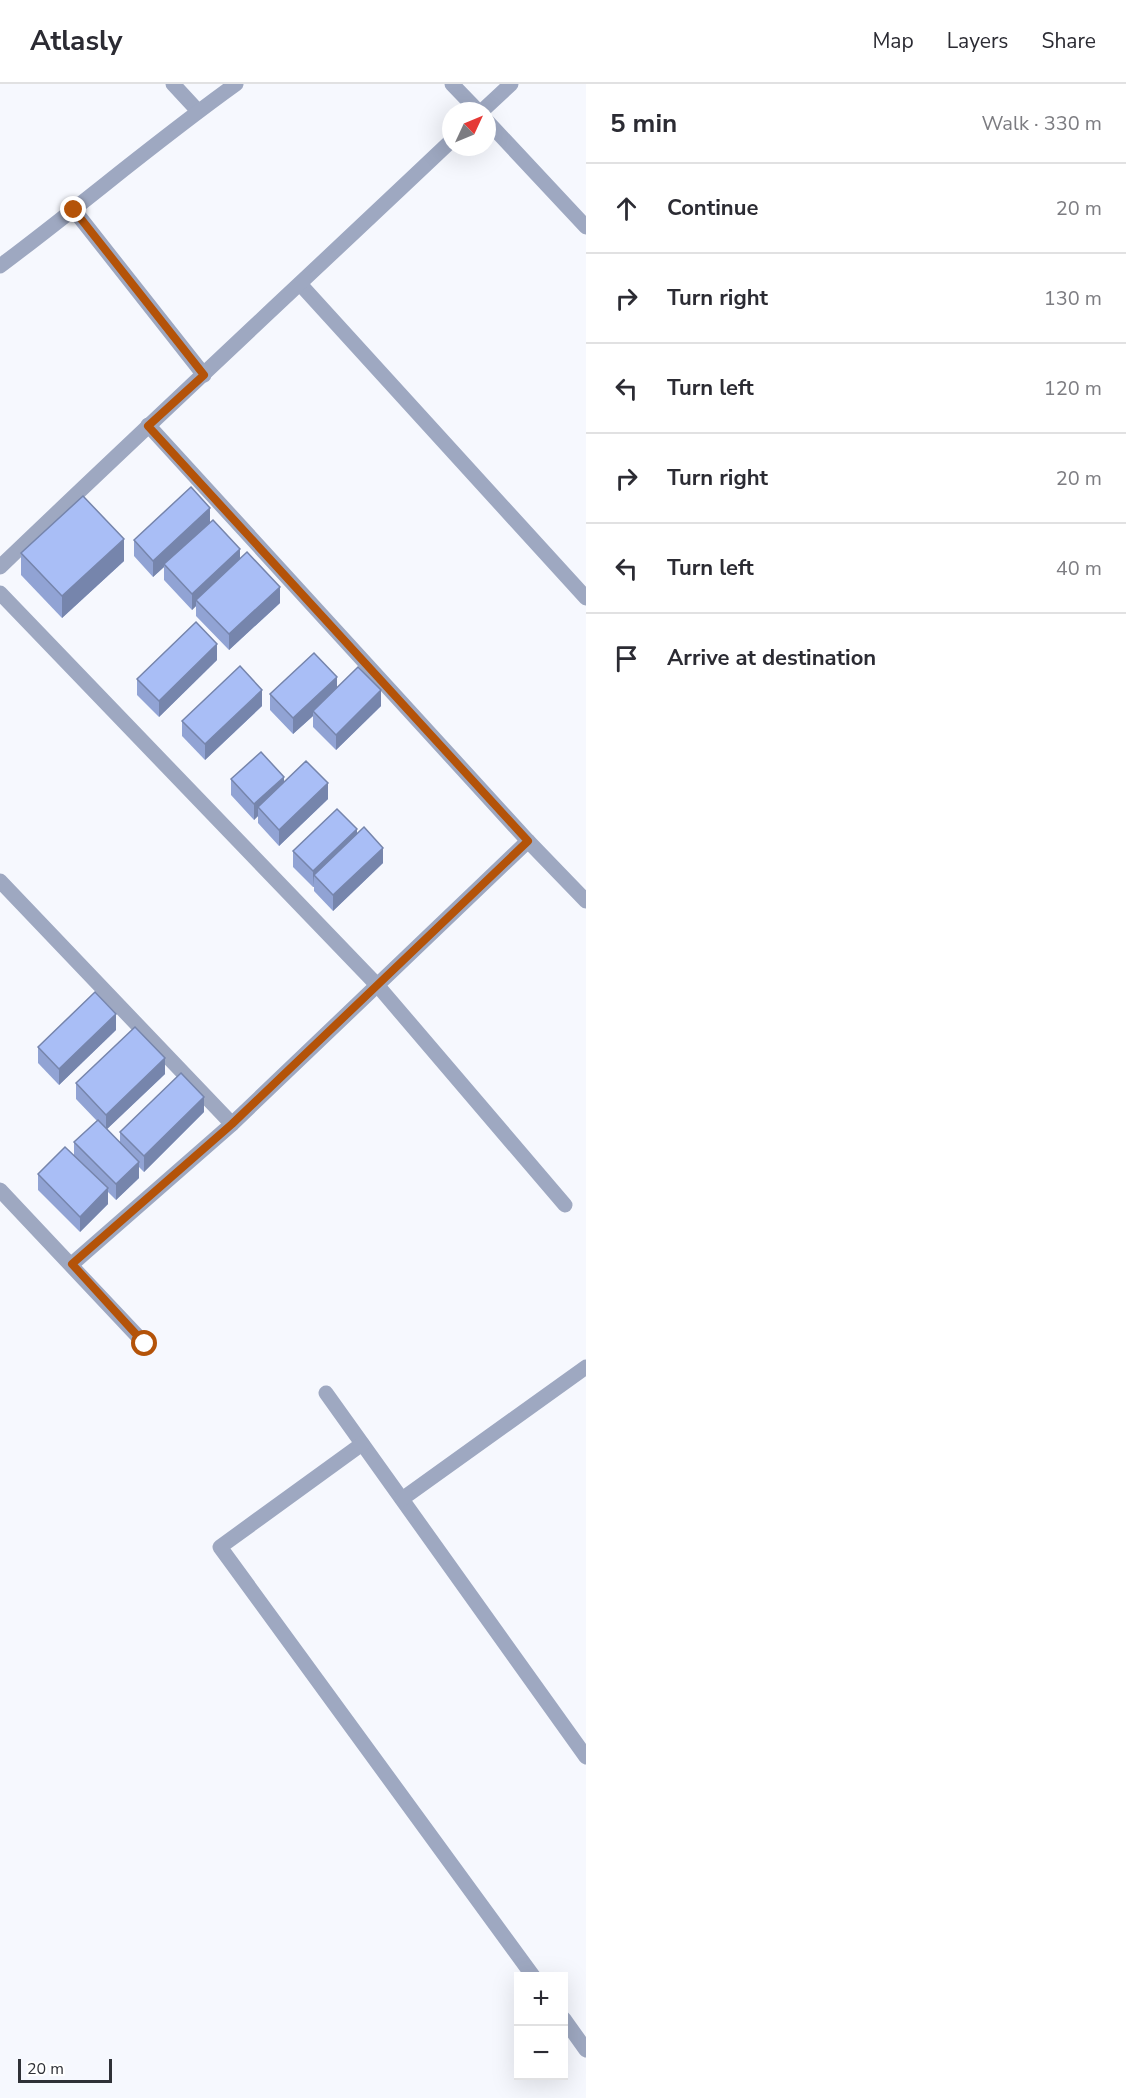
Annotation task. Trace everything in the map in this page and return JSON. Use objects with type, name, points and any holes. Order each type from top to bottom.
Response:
[{"type":"street","points":[[173,84],[198,111]]},
{"type":"street","points":[[0,266],[198,111],[236,84]]},
{"type":"street","points":[[452,84],[471,102]]},
{"type":"street","points":[[490,102],[511,84]]},
{"type":"street","points":[[496,131],[586,227]]},
{"type":"street","points":[[0,567],[442,150]]},
{"type":"street","points":[[74,210],[204,375]]},
{"type":"street","points":[[300,284],[584,591]]},
{"type":"street","points":[[148,426],[586,902]]},
{"type":"street","points":[[0,593],[378,986],[565,1205]]},
{"type":"street","points":[[72,1264],[232,1124],[528,841]]},
{"type":"street","points":[[0,881],[232,1124]]},
{"type":"street","points":[[0,1190],[145,1344]]},
{"type":"street","points":[[402,1499],[586,1366]]},
{"type":"street","points":[[326,1393],[586,1757]]},
{"type":"street","points":[[362,1444],[220,1547],[529,1972]]},
{"type":"street","points":[[568,2025],[586,2050]]},
{"type":"building","points":[[191,487],[210,508],[153,561],[134,540]]},
{"type":"building","points":[[83,496],[124,539],[62,596],[21,553]]},
{"type":"building","points":[[213,520],[240,549],[192,594],[164,564]]},
{"type":"building","points":[[247,552],[280,587],[229,634],[196,600]]},
{"type":"building","points":[[196,622],[217,644],[159,701],[137,679]]},
{"type":"building","points":[[314,653],[337,677],[293,718],[270,694]]},
{"type":"building","points":[[240,666],[262,690],[205,744],[182,721]]},
{"type":"building","points":[[358,667],[381,690],[336,735],[313,711]]},
{"type":"building","points":[[261,752],[284,777],[254,804],[231,779]]},
{"type":"building","points":[[306,761],[328,783],[279,830],[258,807]]},
{"type":"building","points":[[337,809],[357,829],[313,871],[293,851]]},
{"type":"building","points":[[364,827],[383,848],[333,895],[314,875]]},
{"type":"building","points":[[95,992],[116,1014],[59,1069],[38,1047]]},
{"type":"building","points":[[135,1027],[165,1058],[106,1115],[76,1083]]},
{"type":"building","points":[[181,1073],[204,1097],[144,1156],[120,1132]]},
{"type":"building","points":[[98,1120],[139,1162],[116,1184],[74,1142]]},
{"type":"building","points":[[65,1147],[108,1188],[80,1217],[38,1174]]},
{"type":"route","points":[[74,210],[204,375],[148,426],[528,841],[232,1124],[72,1264],[145,1344]]}]
